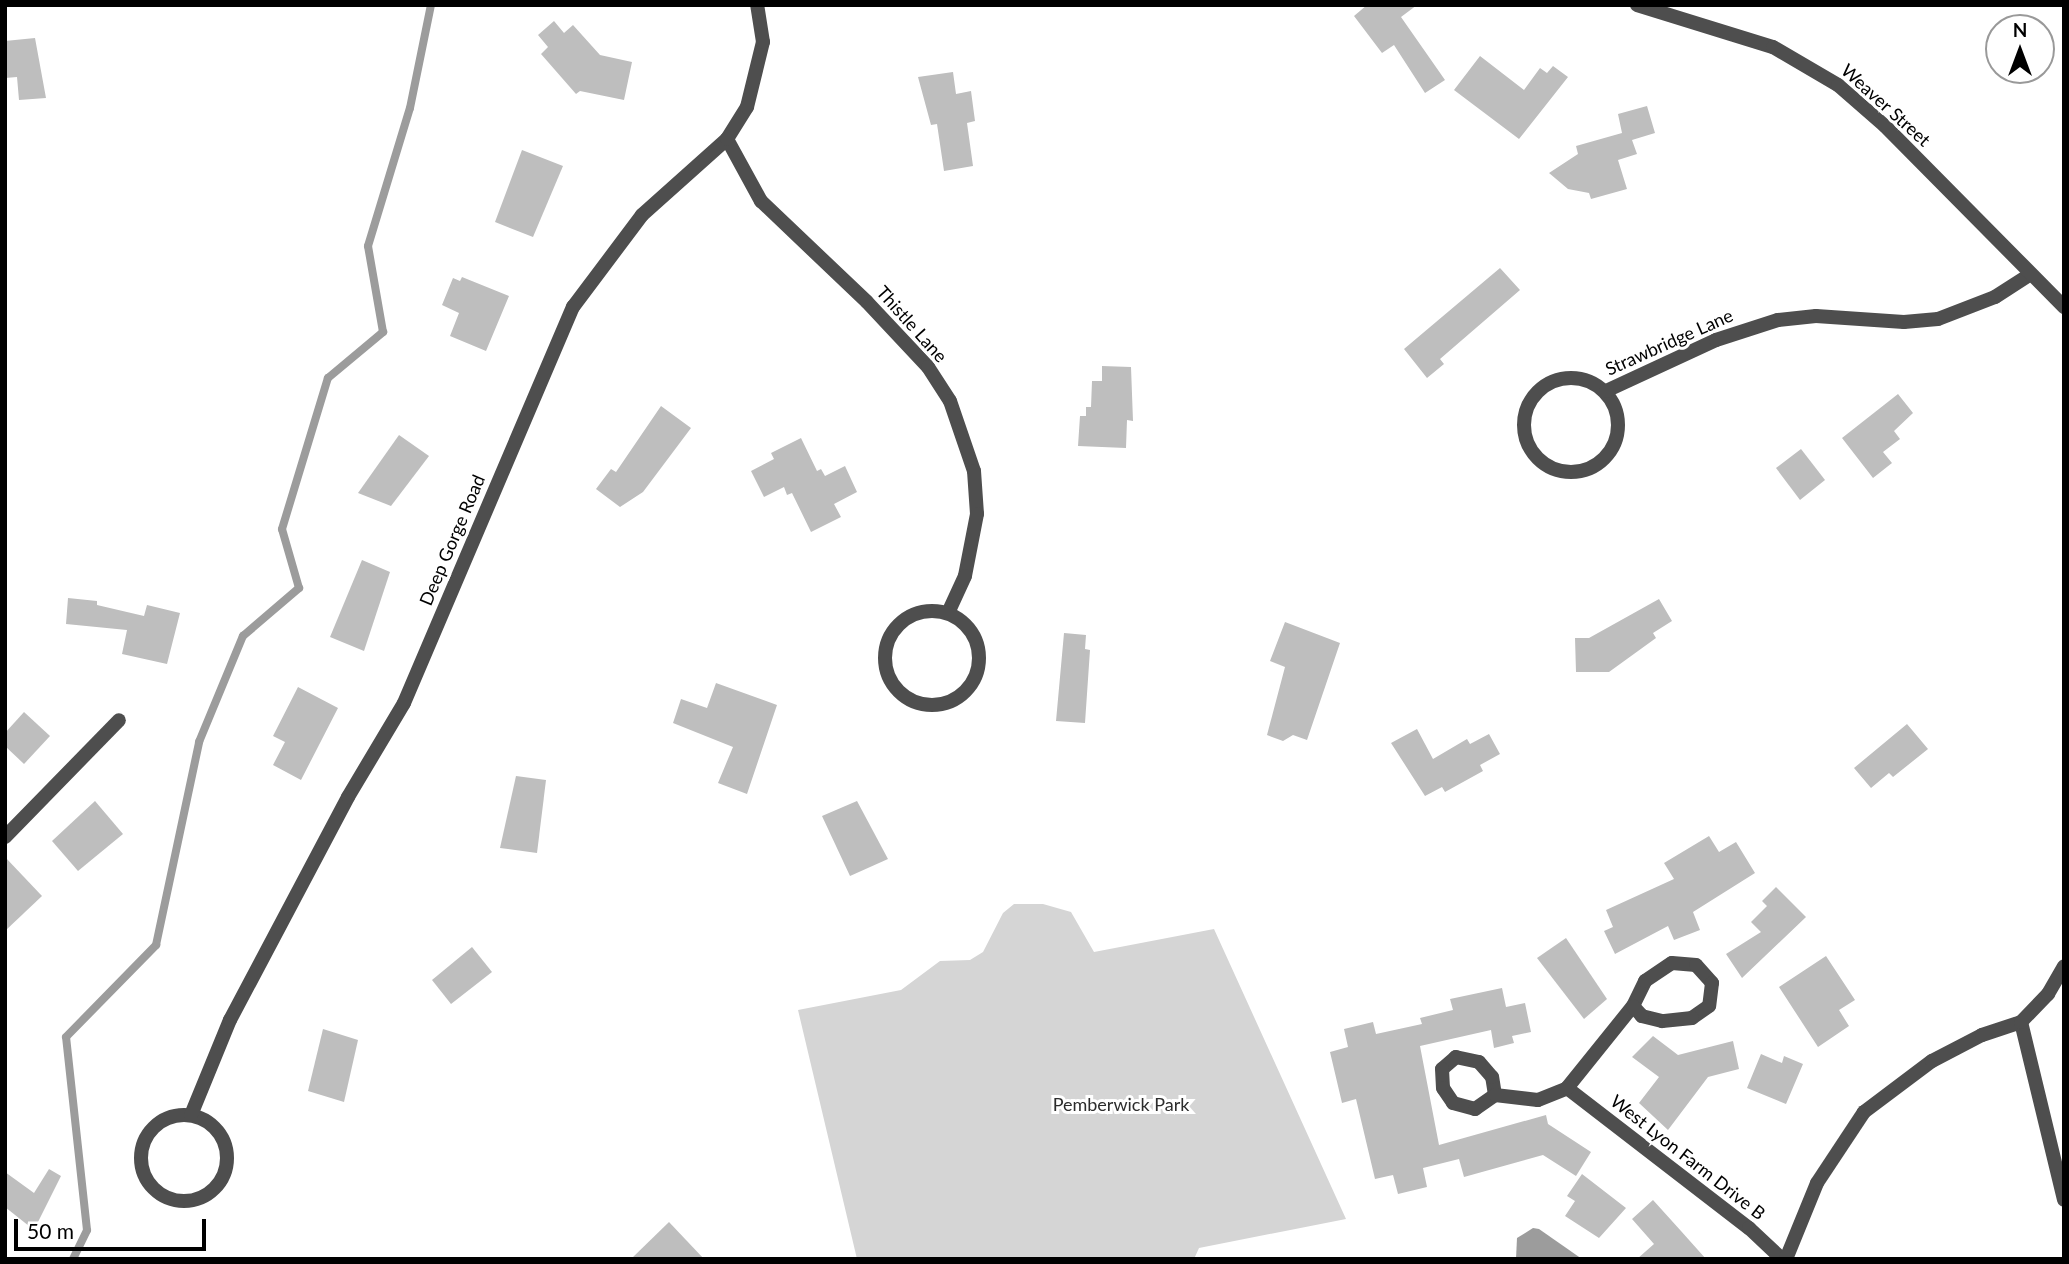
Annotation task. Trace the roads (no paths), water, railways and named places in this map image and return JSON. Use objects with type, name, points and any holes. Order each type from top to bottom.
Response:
[{"type":"street","name":"Deep Gorge Road","points":[[191,1115],[236,1009],[348,797],[404,703],[573,307],[642,215],[727,139],[747,107],[760,69],[763,42],[757,5]]},
{"type":"street","name":"Weaver Street","points":[[1637,5],[1773,47],[1838,85],[1885,126],[2029,275],[2064,307]]},
{"type":"street","name":"Thistle Lane","points":[[727,139],[761,201],[867,302],[928,367],[950,401],[974,471],[977,514],[965,576],[948,613]]},
{"type":"street","name":"Strawbridge Lane","points":[[1606,391],[1716,340],[1778,320],[1816,316],[1904,322],[1938,319],[1995,297],[2029,275]]},
{"type":"street","name":"Strawbridge Lane","points":[[1562,378],[1586,379],[1606,391],[1615,405],[1619,428],[1607,456],[1590,468],[1570,472],[1541,461],[1530,448],[1523,429],[1526,409],[1542,387],[1562,378]]},
{"type":"street","points":[[924,611],[948,613],[968,627],[979,646],[978,673],[966,692],[946,704],[912,701],[900,693],[887,674],[887,645],[908,617],[924,611]]},
{"type":"street","points":[[5,837],[119,720]]},
{"type":"street","points":[[1495,1095],[1538,1100],[1567,1088],[1633,1006],[1645,981],[1672,963],[1696,965],[1713,983],[1709,1006],[1692,1018],[1662,1021],[1642,1016],[1633,1006]]},
{"type":"street","points":[[1784,1259],[1817,1183],[1864,1112],[1932,1061],[1982,1035],[2021,1022],[2048,994],[2064,966]]},
{"type":"street","points":[[2021,1022],[2064,1200]]},
{"type":"street","name":"West Lyon Farm Drive B","points":[[1567,1088],[1749,1228],[1784,1259]]},
{"type":"street","points":[[191,1115],[213,1125],[225,1141],[227,1168],[217,1187],[203,1198],[172,1201],[145,1178],[141,1149],[146,1135],[163,1120],[191,1115]]},
{"type":"waterway","points":[[73,1259],[87,1230],[66,1037],[156,945],[199,742],[243,636],[299,588],[282,529],[328,378],[383,332],[368,246],[410,108],[431,5]]},
{"type":"park label","name":"Pemberwick Park","points":[[1121,1104]]}]
